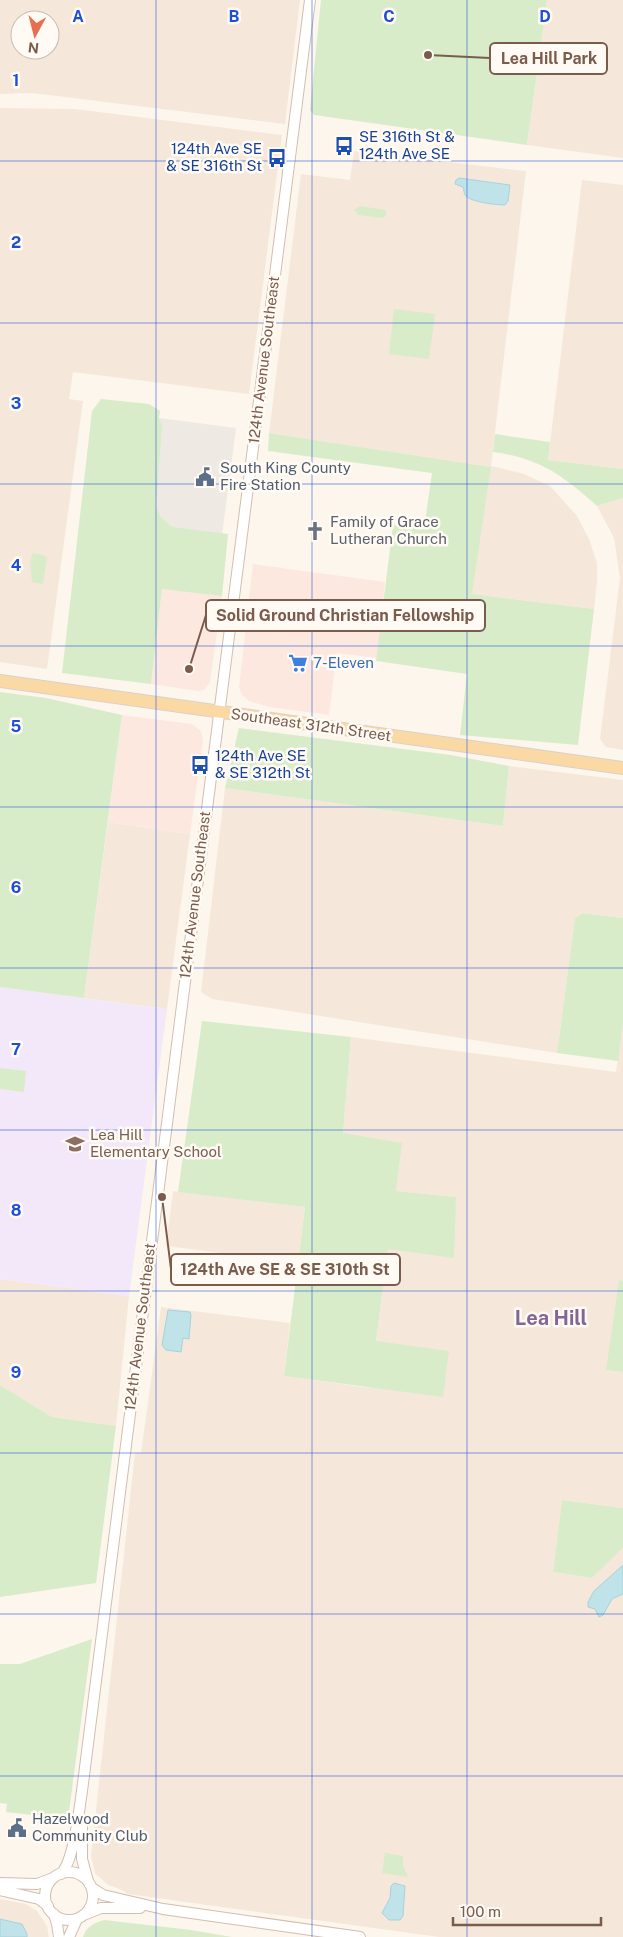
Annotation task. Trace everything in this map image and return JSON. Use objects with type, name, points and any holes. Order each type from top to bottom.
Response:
[{"type":"main road","name":"Southeast 312th Street","points":[[0,681],[623,768]]},
{"type":"street","name":"124th Avenue Southeast","points":[[57,1876],[65,1870],[70,1857],[82,1791],[310,0]]},
{"type":"street","name":"124th Avenue Southeast","points":[[82,1791],[81,1851],[83,1867],[90,1884]]},
{"type":"street","points":[[0,1883],[38,1884],[57,1876],[76,1873],[103,1895],[164,1909],[360,1937]]},
{"type":"street","points":[[57,1876],[49,1884],[46,1900],[58,1924],[59,1937]]},
{"type":"street","points":[[69,1937],[80,1917],[92,1903],[90,1884]]},
{"type":"street","points":[[0,1890],[39,1899],[60,1918],[68,1920],[101,1908],[164,1909]]},
{"type":"shaded area","points":[[0,0],[300,0],[285,124],[32,93],[0,94]]},
{"type":"shaded area","points":[[547,0],[623,0],[623,158],[527,145]]},
{"type":"shaded area","points":[[0,108],[75,109],[282,135],[249,394],[73,372],[69,399],[83,401],[47,669],[0,662]]},
{"type":"shaded area","points":[[354,151],[526,171],[491,466],[524,474],[550,486],[577,516],[589,539],[597,563],[594,609],[471,594],[491,467],[269,433],[301,174],[350,180]]},
{"type":"shaded area","points":[[582,180],[623,185],[623,469],[548,460]]},
{"type":"shaded area","points":[[159,418],[236,428],[221,543],[145,534]]},
{"type":"shaded area","points":[[623,498],[623,750],[606,747],[600,739],[620,578],[614,538],[597,506]]},
{"type":"shaded area","points":[[253,564],[385,582],[377,658],[337,653],[329,715],[269,707],[249,701],[242,695],[239,687]]},
{"type":"shaded area","points":[[162,588],[222,596],[210,682],[204,690],[198,691],[151,684]]},
{"type":"shaded area","points":[[122,715],[192,724],[201,731],[203,741],[190,834],[108,822]]},
{"type":"shaded area","points":[[509,766],[623,780],[623,918],[583,913],[575,918],[557,1053],[212,999],[201,992],[225,788],[503,826]]},
{"type":"shaded area","points":[[108,822],[190,834],[167,1009],[84,998]]},
{"type":"shaded area","name":"Lea Hill Elementary School","points":[[0,987],[167,1009],[129,1296],[0,1279]]},
{"type":"shaded area","points":[[623,1023],[623,1281],[619,1281],[607,1370],[623,1372],[623,1508],[562,1500],[553,1572],[592,1578],[623,1548],[623,1937],[439,1937],[128,1894],[108,1885],[95,1873],[91,1856],[135,1453],[141,1453],[161,1307],[290,1323],[284,1376],[370,1388],[388,1249],[455,1197],[396,1191],[343,1133],[351,1037],[616,1072]]},
{"type":"shaded area","points":[[173,1191],[305,1207],[298,1263],[166,1246]]},
{"type":"shaded area","points":[[0,1279],[129,1296],[116,1426],[52,1417],[0,1385]]},
{"type":"shaded area","points":[[0,1899],[26,1904],[37,1911],[47,1926],[49,1937],[0,1937]]},
{"type":"green space","points":[[321,0],[547,0],[527,145],[314,115],[310,110]]},
{"type":"green space","points":[[360,206],[384,210],[386,211],[386,216],[382,218],[358,215],[354,210]]},
{"type":"green space","points":[[394,309],[435,314],[429,359],[389,354]]},
{"type":"green space","points":[[101,399],[149,404],[160,411],[159,418],[162,426],[156,507],[161,517],[172,527],[228,534],[222,596],[162,589],[151,684],[62,673],[92,411]]},
{"type":"green space","points":[[269,433],[491,467],[472,594],[594,609],[578,745],[460,735],[467,674],[376,661],[393,525],[424,529],[432,473],[268,451]]},
{"type":"green space","points":[[495,434],[550,442],[548,460],[623,469],[623,498],[597,506],[573,485],[550,470],[524,459],[493,452]]},
{"type":"green space","points":[[33,553],[47,558],[43,584],[32,582],[30,562]]},
{"type":"green space","points":[[0,692],[46,698],[122,715],[84,998],[0,987]]},
{"type":"green space","points":[[239,728],[451,755],[509,766],[503,826],[225,788]]},
{"type":"green space","points":[[583,913],[623,918],[623,1023],[618,1061],[557,1053],[575,918]]},
{"type":"green space","points":[[202,1021],[351,1037],[343,1133],[402,1143],[396,1191],[456,1197],[454,1258],[388,1249],[376,1341],[449,1351],[443,1397],[284,1376],[305,1207],[178,1192]]},
{"type":"green space","points":[[0,1068],[26,1071],[24,1092],[0,1089]]},
{"type":"green space","points":[[619,1280],[623,1281],[623,1372],[606,1370]]},
{"type":"green space","points":[[0,1385],[52,1417],[116,1426],[96,1583],[0,1597]]},
{"type":"green space","points":[[562,1500],[623,1508],[623,1548],[592,1578],[553,1572]]},
{"type":"green space","points":[[92,1639],[68,1819],[6,1812],[7,1804],[0,1803],[0,1664],[20,1664]]},
{"type":"green space","points":[[385,1853],[403,1856],[403,1865],[408,1877],[382,1873]]},
{"type":"green space","points":[[104,1920],[191,1930],[232,1937],[83,1937],[91,1926]]},
{"type":"water","points":[[459,178],[510,185],[508,201],[505,205],[501,205],[472,200],[465,195],[463,187],[455,184]]},
{"type":"water","points":[[168,1310],[190,1312],[191,1315],[189,1339],[183,1338],[181,1352],[166,1350],[162,1345]]},
{"type":"water","points":[[623,1565],[623,1594],[612,1599],[603,1615],[599,1617],[595,1609],[588,1607],[588,1602],[594,1591]]},
{"type":"water","points":[[394,1883],[405,1886],[403,1916],[400,1920],[389,1920],[382,1913],[390,1898],[391,1886]]},
{"type":"water","points":[[0,1919],[22,1924],[27,1937],[0,1937]]},
{"type":"place","name":"Lea Hill Park","points":[[428,55]]},
{"type":"place","name":"SE 316th St & 124th Ave SE","points":[[344,146]]},
{"type":"place","name":"124th Ave SE & SE 316th St","points":[[277,158]]},
{"type":"place","name":"South King County Fire Station","points":[[205,477]]},
{"type":"place","name":"Family of Grace Lutheran Church","points":[[315,531]]},
{"type":"place","name":"7-Eleven","points":[[298,663]]},
{"type":"place","name":"Solid Ground Christian Fellowship","points":[[189,669]]},
{"type":"place","name":"124th Ave SE & SE 312th St","points":[[200,765]]},
{"type":"place","name":"Lea Hill Elementary School","points":[[75,1144]]},
{"type":"place","name":"124th Ave SE & SE 310th St","points":[[162,1197]]},
{"type":"place","name":"Hazelwood Community Club","points":[[17,1828]]},
{"type":"district","name":"Lea Hill","points":[[551,1318]]}]
